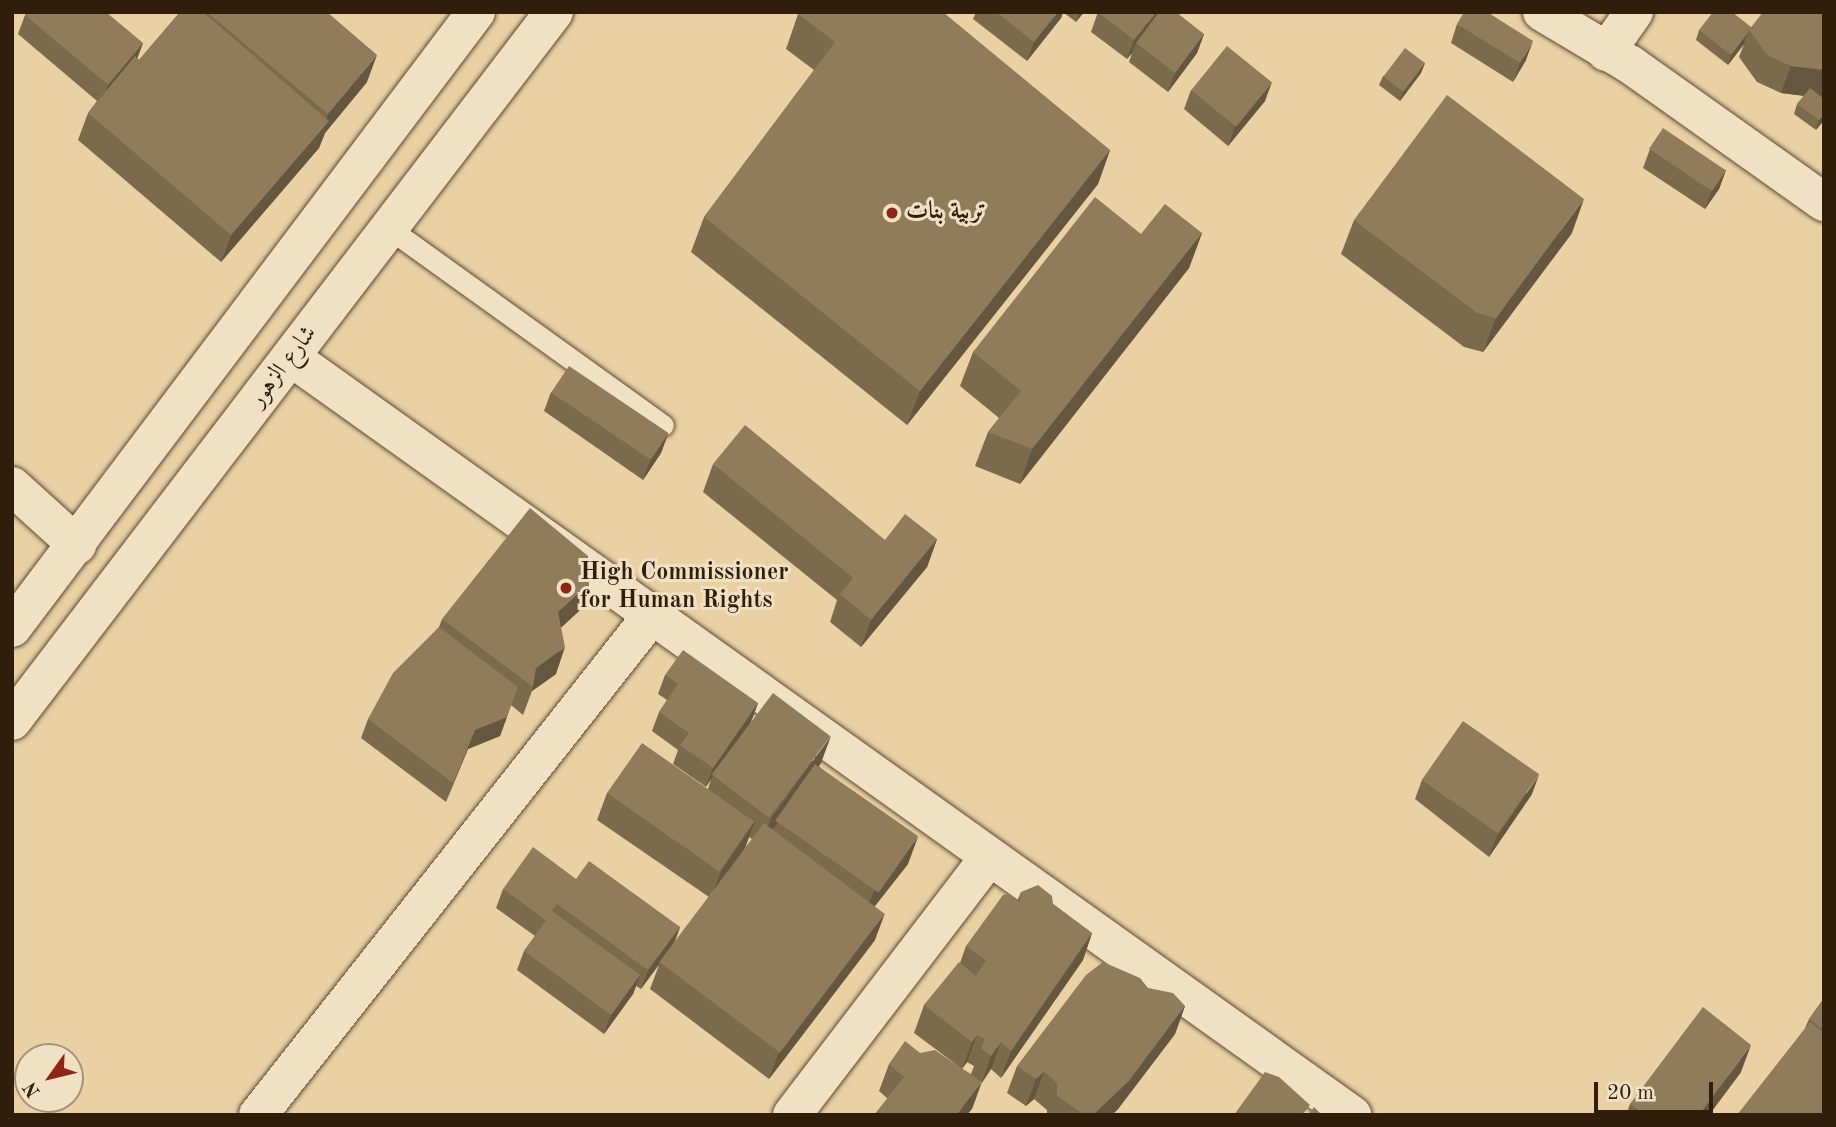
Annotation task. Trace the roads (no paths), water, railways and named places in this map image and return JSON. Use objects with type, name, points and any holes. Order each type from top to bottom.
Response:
[{"type":"street","points":[[12,628],[476,12]]},
{"type":"street","name":"شارع الزهور","points":[[12,721],[554,12]]},
{"type":"street","points":[[1542,12],[1631,65],[1824,202]]},
{"type":"street","points":[[1606,52],[1634,12]]},
{"type":"street","points":[[292,358],[1352,1115]]},
{"type":"street","points":[[12,486],[77,545]]},
{"type":"street","points":[[258,1115],[653,614]]},
{"type":"street","points":[[792,1115],[989,858]]},
{"type":"lane","points":[[390,229],[663,425]]},
{"type":"place","name":"تربية بنات","points":[[892,213]]},
{"type":"place","name":"High Commissioner for Human Rights","points":[[566,588]]}]
